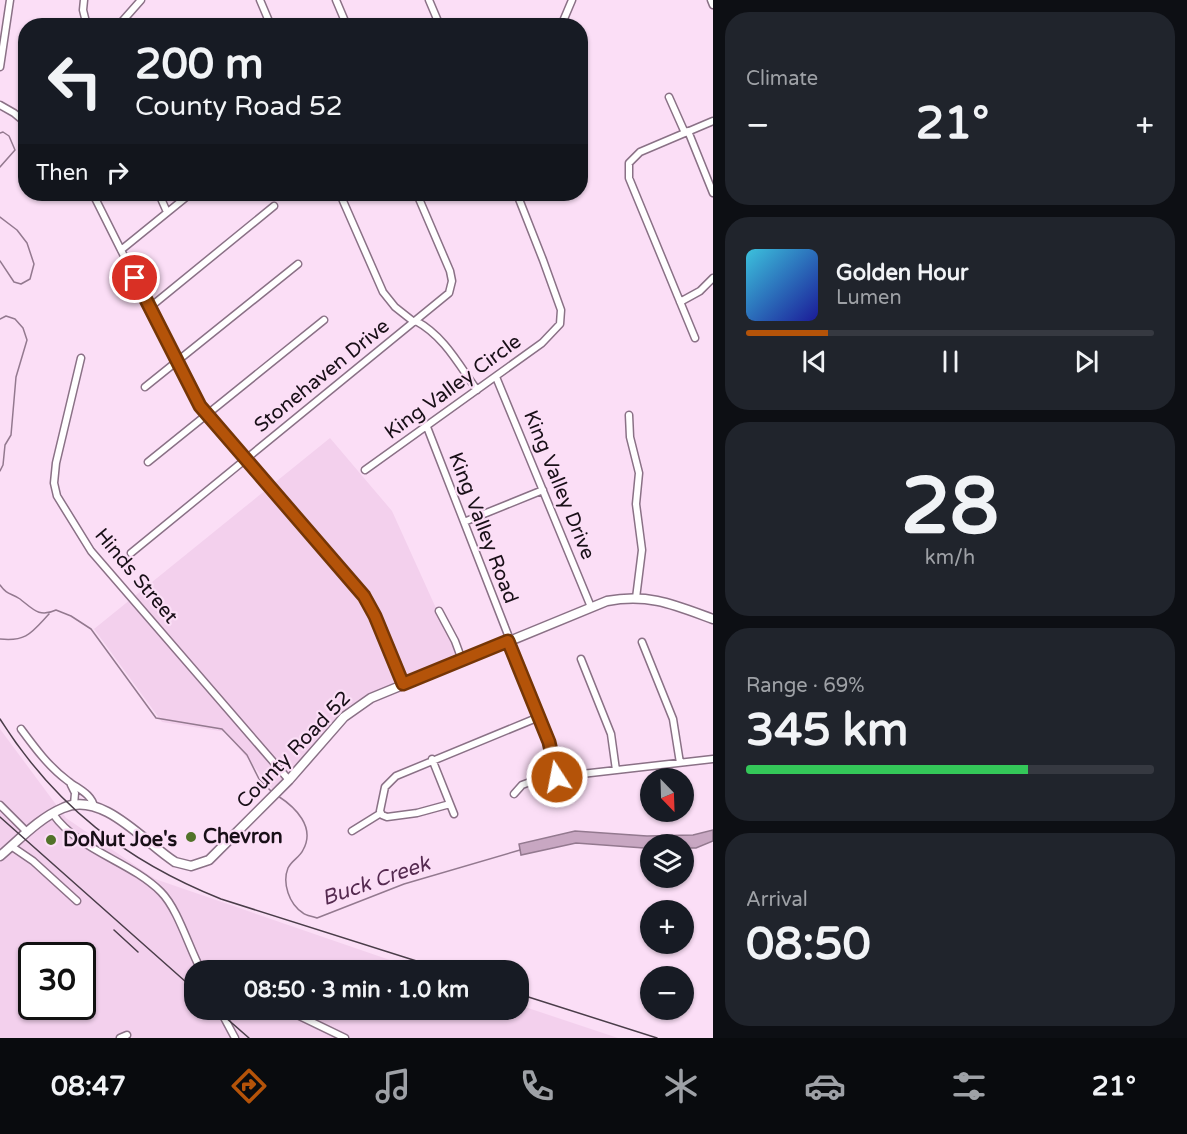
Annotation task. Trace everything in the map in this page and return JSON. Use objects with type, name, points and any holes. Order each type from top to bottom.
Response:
[{"type":"street","points":[[0,67],[10,0]]},
{"type":"street","points":[[84,0],[82,10],[84,18]]},
{"type":"street","points":[[125,18],[141,0]]},
{"type":"street","points":[[260,0],[267,18]]},
{"type":"street","points":[[336,0],[344,18]]},
{"type":"street","points":[[429,0],[437,18]]},
{"type":"street","points":[[564,18],[572,0]]},
{"type":"street","points":[[711,0],[713,5]]},
{"type":"street","points":[[669,97],[713,193]]},
{"type":"street","points":[[0,105],[18,116]]},
{"type":"street","points":[[695,338],[640,207],[627,170],[635,155],[713,121]]},
{"type":"street","points":[[96,201],[195,399],[364,596],[375,616],[403,684]]},
{"type":"street","points":[[162,201],[167,212]]},
{"type":"street","points":[[121,250],[181,201]]},
{"type":"street","points":[[343,201],[380,287],[395,307],[431,332],[447,348],[477,390]]},
{"type":"street","name":"Stonehaven Drive","points":[[131,553],[445,298],[452,288],[452,281],[420,201]]},
{"type":"street","name":"King Valley Circle","points":[[365,470],[542,344],[557,329],[562,320],[561,310],[520,201]]},
{"type":"street","points":[[149,308],[274,206]]},
{"type":"street","points":[[145,387],[298,264]]},
{"type":"street","points":[[680,302],[700,291],[713,278]]},
{"type":"street","points":[[148,462],[324,320]]},
{"type":"street","name":"Hinds Street","points":[[81,358],[56,463],[54,483],[57,496],[91,551],[289,780]]},
{"type":"street","name":"King Valley Drive","points":[[496,377],[591,607]]},
{"type":"street","points":[[630,415],[630,437],[639,473],[636,504],[642,550],[636,598]]},
{"type":"street","name":"King Valley Road","points":[[427,427],[539,717],[552,752],[557,777]]},
{"type":"street","points":[[464,522],[543,490]]},
{"type":"street","name":"County Road 52","points":[[0,856],[27,832],[63,807],[74,805],[94,807],[119,819],[175,862],[191,866],[208,860],[289,780],[334,727],[354,709],[371,698],[607,601],[636,598],[676,605],[713,619]]},
{"type":"street","points":[[439,610],[462,660]]},
{"type":"street","points":[[642,642],[673,720],[680,763]]},
{"type":"street","points":[[581,659],[611,734],[616,770]]},
{"type":"street","points":[[450,804],[407,815],[387,817],[381,813],[380,807],[382,794],[390,781],[402,772],[539,717]]},
{"type":"street","points":[[21,729],[40,755],[69,782],[91,798],[94,807]]},
{"type":"street","points":[[432,759],[454,814]]},
{"type":"street","points":[[514,794],[519,787],[529,782],[557,777],[713,759]]},
{"type":"street","points":[[69,782],[75,793],[74,805]]},
{"type":"street","points":[[0,805],[27,832]]},
{"type":"street","points":[[352,831],[381,813]]},
{"type":"street","points":[[53,814],[78,838],[163,894],[196,960]]},
{"type":"street","points":[[11,846],[33,861],[77,901]]},
{"type":"street","points":[[226,1020],[235,1038]]},
{"type":"street","points":[[307,1020],[345,1038]]},
{"type":"shaded area","points":[[330,438],[392,511],[459,659],[348,706],[273,790],[226,732],[162,722],[94,629]]},
{"type":"shaded area","points":[[0,729],[66,818],[155,879],[390,960],[184,960],[184,1020],[529,1020],[529,1008],[618,1038],[0,1038]]},
{"type":"shaded area","points":[[713,830],[713,841],[694,848],[694,835]]},
{"type":"shaded area","points":[[575,831],[640,836],[640,848],[576,843],[521,855],[519,844]]},
{"type":"waterway","name":"Buck Creek","points":[[0,133],[3,132],[9,136],[15,150],[0,167]]},
{"type":"waterway","name":"Buck Creek","points":[[0,217],[17,230],[27,243],[34,264],[30,279],[21,284],[14,282],[0,261]]},
{"type":"waterway","name":"Buck Creek","points":[[0,319],[6,316],[15,319],[23,328],[27,340],[16,377],[11,435],[5,445],[3,465],[0,471]]},
{"type":"waterway","name":"Buck Creek","points":[[0,585],[36,611],[45,613],[56,610],[71,616],[91,629],[156,718],[222,729],[247,755],[259,779],[272,792]]},
{"type":"waterway","points":[[0,639],[23,637],[33,631],[49,614]]},
{"type":"waterway","name":"Buck Creek","points":[[278,796],[302,818],[307,833],[302,852],[288,868],[286,874],[288,893],[298,909],[306,915],[317,918],[404,884],[520,850]]},
{"type":"railway","points":[[0,719],[21,750],[69,804],[124,848],[154,867],[221,899],[413,960]]},
{"type":"railway","points":[[0,817],[184,980]]},
{"type":"railway","points":[[114,930],[138,952]]},
{"type":"railway","points":[[529,997],[657,1038]]},
{"type":"railway","points":[[228,1020],[249,1038]]},
{"type":"place","name":"Chevron","points":[[191,837]]},
{"type":"place","name":"DoNut Joe's","points":[[51,840]]},
{"type":"route","points":[[135,278],[195,399],[364,596],[375,616],[403,684],[508,641],[549,742],[557,777]]}]
